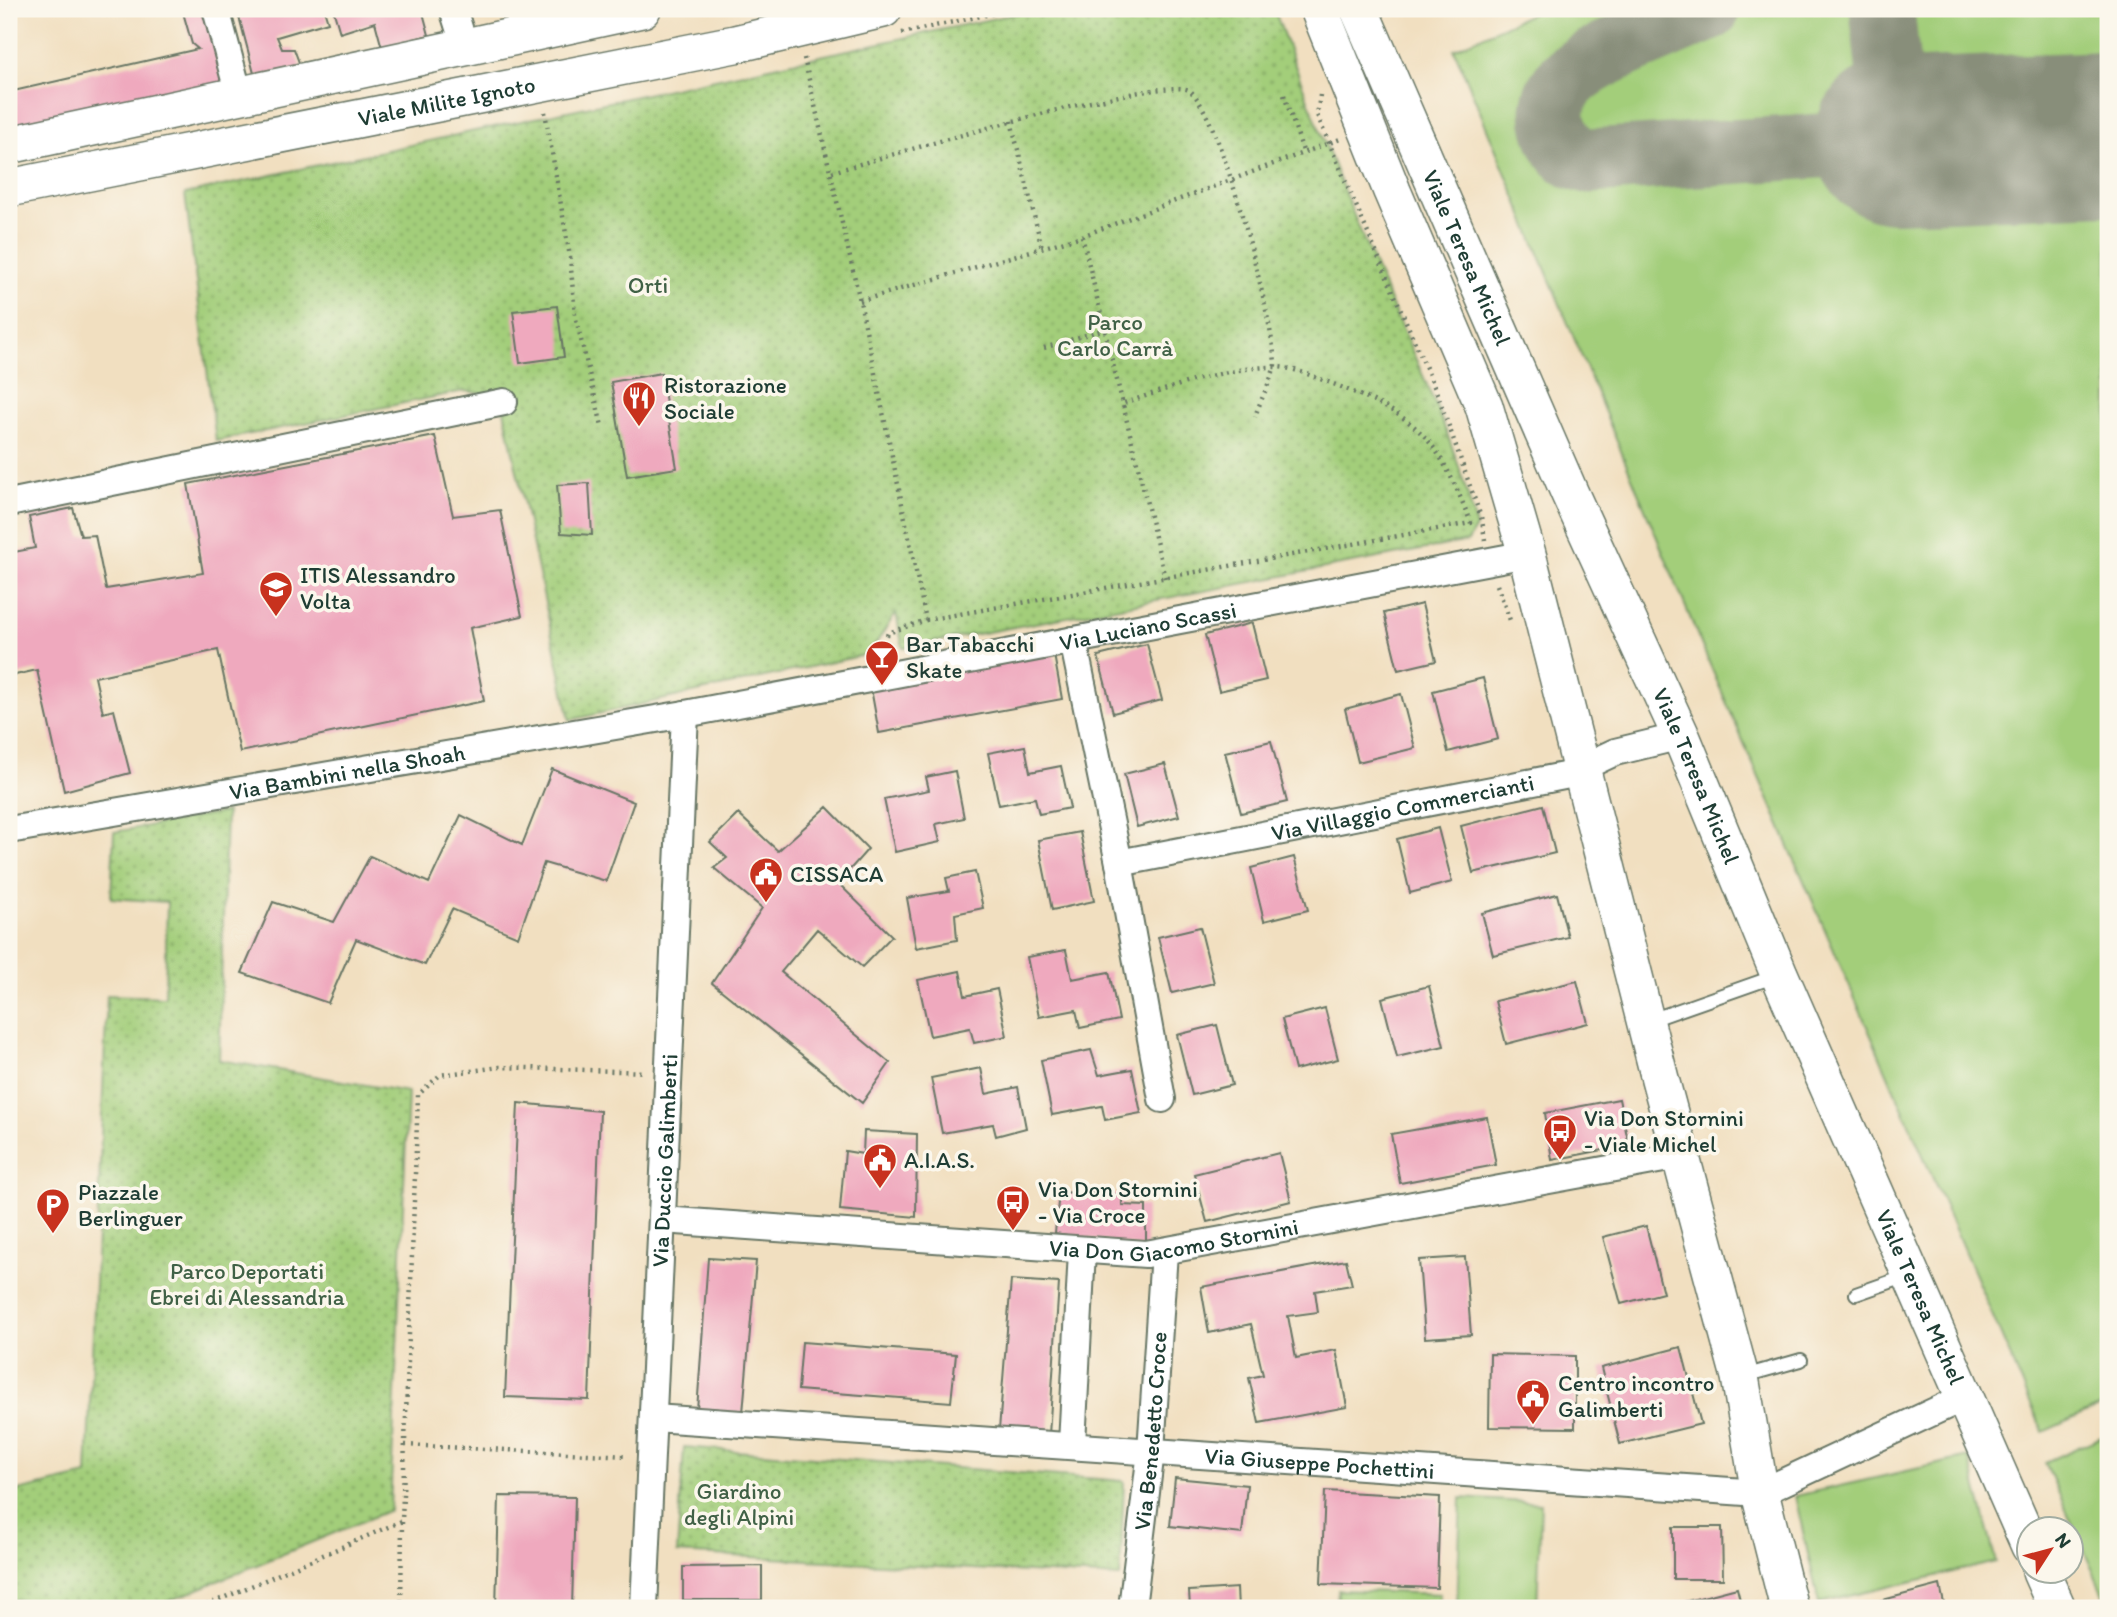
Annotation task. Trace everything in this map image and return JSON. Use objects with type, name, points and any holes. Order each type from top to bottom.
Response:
[{"type":"street","points":[[216,9],[239,96]]},
{"type":"street","points":[[453,9],[465,47]]},
{"type":"street","name":"Viale Milite Ignoto","points":[[9,145],[642,9]]},
{"type":"street","name":"Viale Milite Ignoto","points":[[9,188],[798,30],[883,9]]},
{"type":"street","name":"Viale Teresa Michel","points":[[1319,9],[1484,406],[1527,554],[1680,1156],[1740,1377],[1760,1493],[1789,1608]]},
{"type":"street","name":"Viale Teresa Michel","points":[[1359,9],[1570,494],[1681,736],[1779,974],[2016,1516]]},
{"type":"street","points":[[9,503],[504,402]]},
{"type":"street","name":"Via Luciano Scassi","points":[[685,714],[1527,554]]},
{"type":"street","points":[[1073,640],[1119,863],[1162,1099]]},
{"type":"street","name":"Via Bambini nella Shoah","points":[[9,830],[685,714]]},
{"type":"street","name":"Via Duccio Galimberti","points":[[644,1608],[685,714]]},
{"type":"street","name":"Via Villaggio Commercianti","points":[[1119,863],[1564,776],[1615,752],[1681,736]]},
{"type":"street","name":"Via Don Giacomo Stornini","points":[[662,1220],[1128,1254],[1164,1252],[1680,1156]]},
{"type":"street","points":[[1072,1444],[1082,1251]]},
{"type":"street","name":"Via Benedetto Croce","points":[[1132,1608],[1151,1451],[1164,1252]]},
{"type":"street","name":"Via Giuseppe Pochettini","points":[[654,1418],[1072,1444],[1760,1493],[1965,1397]]},
{"type":"street","points":[[2047,1586],[2057,1608]]},
{"type":"lane","points":[[1646,1022],[1779,974]]},
{"type":"lane","points":[[1856,1294],[1911,1275]]},
{"type":"lane","points":[[1740,1377],[1801,1360]]},
{"type":"path","points":[[798,30],[860,301],[926,620]]},
{"type":"path","points":[[832,173],[1011,121],[1163,88],[1186,88],[1204,107],[1263,285],[1276,367],[1260,398],[1255,417]]},
{"type":"path","points":[[1321,92],[1317,115],[1438,398],[1482,520],[1488,562],[1512,625]]},
{"type":"path","points":[[1284,95],[1303,151]]},
{"type":"path","points":[[545,111],[570,257],[575,315],[603,426]]},
{"type":"path","points":[[1011,121],[1042,248]]},
{"type":"path","points":[[860,301],[1082,236],[1303,151],[1368,130]]},
{"type":"path","points":[[1082,236],[1165,578]]},
{"type":"path","points":[[1044,348],[1105,329]]},
{"type":"path","points":[[881,676],[878,651],[888,633],[926,620],[1471,523],[1448,466],[1427,436],[1404,417],[1352,391],[1276,367],[1207,377],[1124,403]]},
{"type":"path","points":[[401,1608],[418,1095],[440,1076],[500,1067],[668,1073]]},
{"type":"path","points":[[405,1445],[651,1457]]},
{"type":"path","points":[[200,1608],[402,1521]]},
{"type":"green space","points":[[1037,9],[1274,9],[1314,116],[1459,467],[1476,527],[1468,541],[903,648],[896,613],[869,654],[570,720],[501,396],[464,391],[216,441],[185,194]]},
{"type":"green space","points":[[1541,9],[2108,9],[2108,1403],[2043,1432],[1704,651],[1454,49]]},
{"type":"green space","name":"Parco Deportati Ebrei di Alessandria","points":[[226,812],[219,1060],[408,1092],[390,1510],[152,1608],[9,1600],[9,1493],[87,1475],[107,995],[165,997],[167,902],[111,898],[114,832]]},
{"type":"green space","points":[[2108,1434],[2108,1605],[2086,1555],[2086,1516],[2069,1516],[2045,1462]]},
{"type":"green space","name":"Giardino degli Alpini","points":[[684,1447],[1124,1481],[1120,1577],[677,1553]]},
{"type":"green space","points":[[1969,1457],[1996,1562],[1819,1603],[1795,1496]]},
{"type":"green space","points":[[1461,1498],[1541,1503],[1537,1608],[1457,1608]]},
{"type":"green space","points":[[1338,1590],[1440,1594],[1439,1608],[1337,1608]]},
{"type":"building","points":[[182,9],[204,9],[232,92],[9,136],[9,92],[198,49],[192,44]]},
{"type":"building","points":[[237,9],[324,9],[328,22],[277,37],[282,49],[294,49],[301,68],[255,77]]},
{"type":"building","points":[[333,9],[422,9],[429,35],[382,48],[375,22],[340,33]]},
{"type":"building","points":[[557,306],[564,357],[520,363],[513,311]]},
{"type":"building","points":[[661,373],[677,468],[627,476],[611,382]]},
{"type":"building","name":"ITIS Alessandro Volta","points":[[435,436],[453,516],[500,510],[522,616],[470,628],[484,701],[240,752],[218,650],[95,677],[103,713],[114,710],[130,773],[64,791],[37,670],[11,676],[9,664],[9,553],[35,548],[29,517],[73,508],[81,536],[95,535],[106,589],[203,573],[188,484]]},
{"type":"building","points":[[589,483],[592,535],[561,533],[557,485]]},
{"type":"building","points":[[1422,604],[1436,661],[1398,670],[1384,613]]},
{"type":"building","points":[[1252,623],[1266,680],[1219,691],[1205,635]]},
{"type":"building","points":[[1147,644],[1162,700],[1113,713],[1098,656]]},
{"type":"building","points":[[1053,649],[1062,699],[879,733],[870,683]]},
{"type":"building","points":[[1483,678],[1498,739],[1448,752],[1433,691]]},
{"type":"building","points":[[1401,694],[1415,748],[1358,762],[1345,709]]},
{"type":"building","points":[[1271,741],[1287,802],[1241,813],[1225,752]]},
{"type":"building","points":[[1025,746],[1030,772],[1061,766],[1070,808],[1039,814],[1035,798],[999,805],[988,753]]},
{"type":"building","points":[[1165,764],[1179,816],[1137,827],[1124,774]]},
{"type":"building","points":[[552,769],[634,802],[606,881],[544,863],[518,937],[452,909],[425,965],[356,939],[328,1003],[242,973],[273,902],[334,922],[370,856],[429,883],[461,815],[522,845]]},
{"type":"building","points":[[955,771],[964,818],[936,824],[940,842],[895,852],[884,799],[929,790],[926,777]]},
{"type":"building","points":[[1543,805],[1555,853],[1473,873],[1461,826]]},
{"type":"building","points":[[827,807],[868,849],[838,883],[892,936],[862,967],[817,929],[781,972],[890,1063],[862,1103],[712,983],[762,908],[714,868],[727,858],[710,842],[738,814],[778,851]]},
{"type":"building","points":[[1438,828],[1452,882],[1410,893],[1397,839]]},
{"type":"building","points":[[1080,832],[1094,901],[1052,910],[1038,840]]},
{"type":"building","points":[[1294,857],[1308,910],[1264,921],[1251,868]]},
{"type":"building","points":[[975,872],[983,908],[955,914],[957,940],[916,948],[907,898],[949,891],[946,878]]},
{"type":"building","points":[[1557,894],[1568,937],[1493,955],[1482,913]]},
{"type":"building","points":[[1200,927],[1214,983],[1172,993],[1158,937]]},
{"type":"building","points":[[1066,950],[1072,979],[1109,972],[1119,1020],[1080,1028],[1076,1010],[1039,1017],[1027,957]]},
{"type":"building","points":[[960,971],[965,996],[997,989],[1007,1036],[974,1043],[970,1028],[930,1036],[918,980]]},
{"type":"building","points":[[1577,981],[1588,1023],[1506,1044],[1495,1001]]},
{"type":"building","points":[[1429,986],[1444,1046],[1397,1057],[1382,998]]},
{"type":"building","points":[[1325,1008],[1338,1059],[1295,1070],[1282,1019]]},
{"type":"building","points":[[1217,1025],[1232,1085],[1192,1095],[1177,1035]]},
{"type":"building","points":[[1091,1050],[1099,1075],[1132,1069],[1141,1113],[1105,1120],[1102,1106],[1052,1115],[1041,1060]]},
{"type":"building","points":[[981,1068],[986,1094],[1018,1087],[1026,1128],[996,1136],[993,1124],[942,1133],[931,1078]]},
{"type":"building","points":[[1619,1099],[1629,1145],[1552,1160],[1545,1113]]},
{"type":"building","points":[[518,1103],[600,1111],[589,1400],[505,1397]]},
{"type":"building","points":[[1487,1117],[1496,1165],[1400,1183],[1391,1134]]},
{"type":"building","points":[[864,1131],[917,1134],[916,1217],[840,1210],[845,1151],[863,1154]]},
{"type":"building","points":[[1279,1153],[1291,1201],[1207,1222],[1194,1174]]},
{"type":"building","points":[[1059,1192],[1122,1195],[1122,1205],[1146,1206],[1146,1248],[1055,1233]]},
{"type":"building","points":[[1646,1226],[1663,1293],[1621,1304],[1603,1237]]},
{"type":"building","points":[[1465,1257],[1471,1335],[1425,1338],[1419,1260]]},
{"type":"building","points":[[708,1258],[756,1261],[743,1413],[697,1410]]},
{"type":"building","points":[[1346,1260],[1352,1285],[1315,1291],[1318,1312],[1288,1316],[1296,1358],[1336,1350],[1347,1407],[1259,1423],[1249,1378],[1263,1375],[1251,1324],[1209,1333],[1201,1287]]},
{"type":"building","points":[[1011,1280],[1059,1283],[1049,1435],[999,1430]]},
{"type":"building","points":[[802,1342],[956,1354],[951,1402],[798,1390]]},
{"type":"building","points":[[1681,1347],[1701,1424],[1620,1444],[1601,1368]]},
{"type":"building","points":[[1490,1354],[1575,1356],[1575,1428],[1489,1427]]},
{"type":"building","points":[[1175,1478],[1247,1485],[1242,1534],[1170,1526]]},
{"type":"building","points":[[1325,1491],[1440,1497],[1437,1588],[1321,1584]]},
{"type":"building","points":[[499,1496],[575,1497],[572,1608],[496,1608]]},
{"type":"building","points":[[1673,1527],[1722,1527],[1723,1579],[1673,1579]]},
{"type":"building","points":[[762,1566],[762,1600],[683,1600],[683,1567]]},
{"type":"building","points":[[1940,1585],[1945,1608],[1876,1608],[1875,1602]]},
{"type":"building","points":[[1237,1588],[1238,1608],[1190,1608],[1189,1591]]},
{"type":"building","points":[[1737,1588],[1742,1608],[1677,1608],[1676,1604]]},
{"type":"taxiway","points":[[1708,9],[1601,57],[1570,77],[1554,104],[1554,122],[1561,142],[1570,154],[1581,160],[1591,161],[1896,141],[1882,9]]},
{"type":"runway","points":[[1896,141],[2108,133]]},
{"type":"place","name":"Ristorazione Sociale","points":[[639,428]]},
{"type":"place","name":"ITIS Alessandro Volta","points":[[276,618]]},
{"type":"place","name":"Bar Tabacchi Skate","points":[[882,687]]},
{"type":"place","name":"CISSACA","points":[[766,904]]},
{"type":"place","name":"Via Don Stornini - Viale Michel","points":[[1560,1161]]},
{"type":"place","name":"A.I.A.S.","points":[[880,1190]]},
{"type":"place","name":"Via Don Stornini - Via Croce","points":[[1013,1232]]},
{"type":"place","name":"Piazzale Berlinguer","points":[[53,1235]]},
{"type":"place","name":"Centro incontro Galimberti","points":[[1533,1426]]},
{"type":"park label","name":"Orti","points":[[648,285]]},
{"type":"park label","name":"Parco Carlo Carrà","points":[[1115,335]]}]
